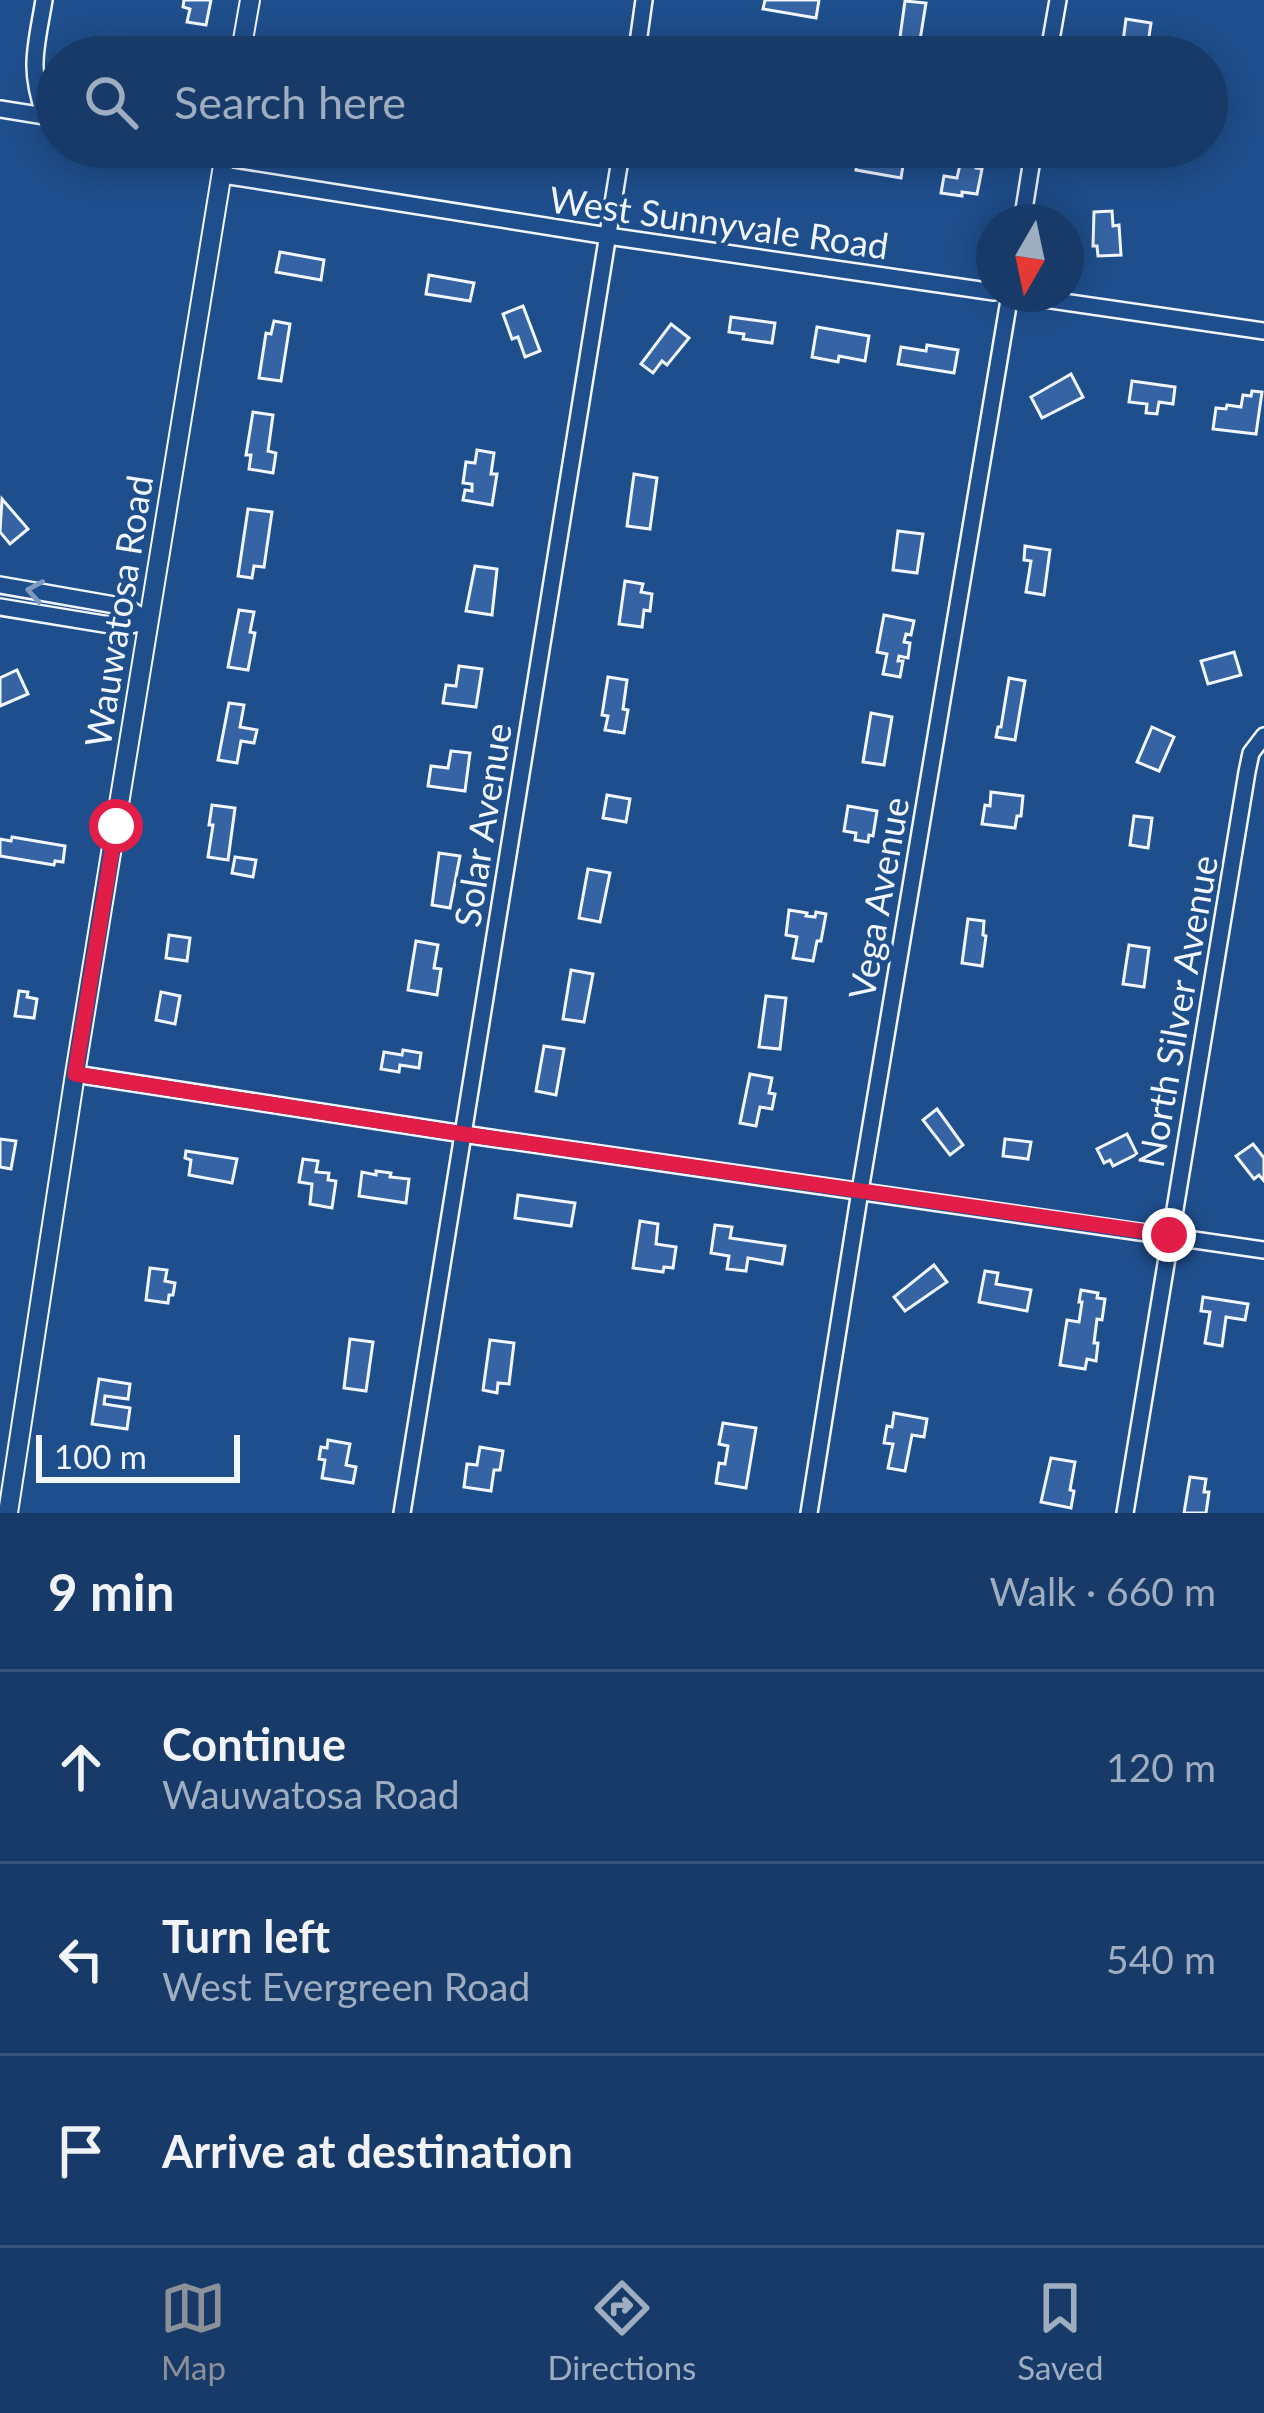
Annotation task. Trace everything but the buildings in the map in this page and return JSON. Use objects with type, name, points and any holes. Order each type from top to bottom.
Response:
[{"type":"main road","points":[[244,36],[250,0]]},
{"type":"main road","name":"Wauwatosa Road","points":[[8,1513],[224,168]]},
{"type":"street","points":[[38,36],[44,0]]},
{"type":"street","points":[[639,36],[644,0]]},
{"type":"street","points":[[1052,36],[1058,0]]},
{"type":"street","points":[[36,49],[36,90]]},
{"type":"street","points":[[0,109],[36,115]]},
{"type":"street","name":"Solar Avenue","points":[[402,1513],[619,168]]},
{"type":"street","points":[[1025,204],[1031,168]]},
{"type":"street","name":"West Sunnyvale Road","points":[[223,175],[976,289]]},
{"type":"street","points":[[1084,305],[1264,332]]},
{"type":"street","name":"Vega Avenue","points":[[809,1513],[1007,312]]},
{"type":"street","points":[[0,585],[125,607],[149,621]]},
{"type":"street","points":[[0,608],[122,627],[149,621]]},
{"type":"street","name":"North Silver Avenue","points":[[1125,1513],[1247,772],[1251,753],[1264,736]]},
{"type":"street","points":[[75,1074],[1264,1250]]},
{"type":"route","points":[[116,826],[75,1074],[1169,1235]]}]
